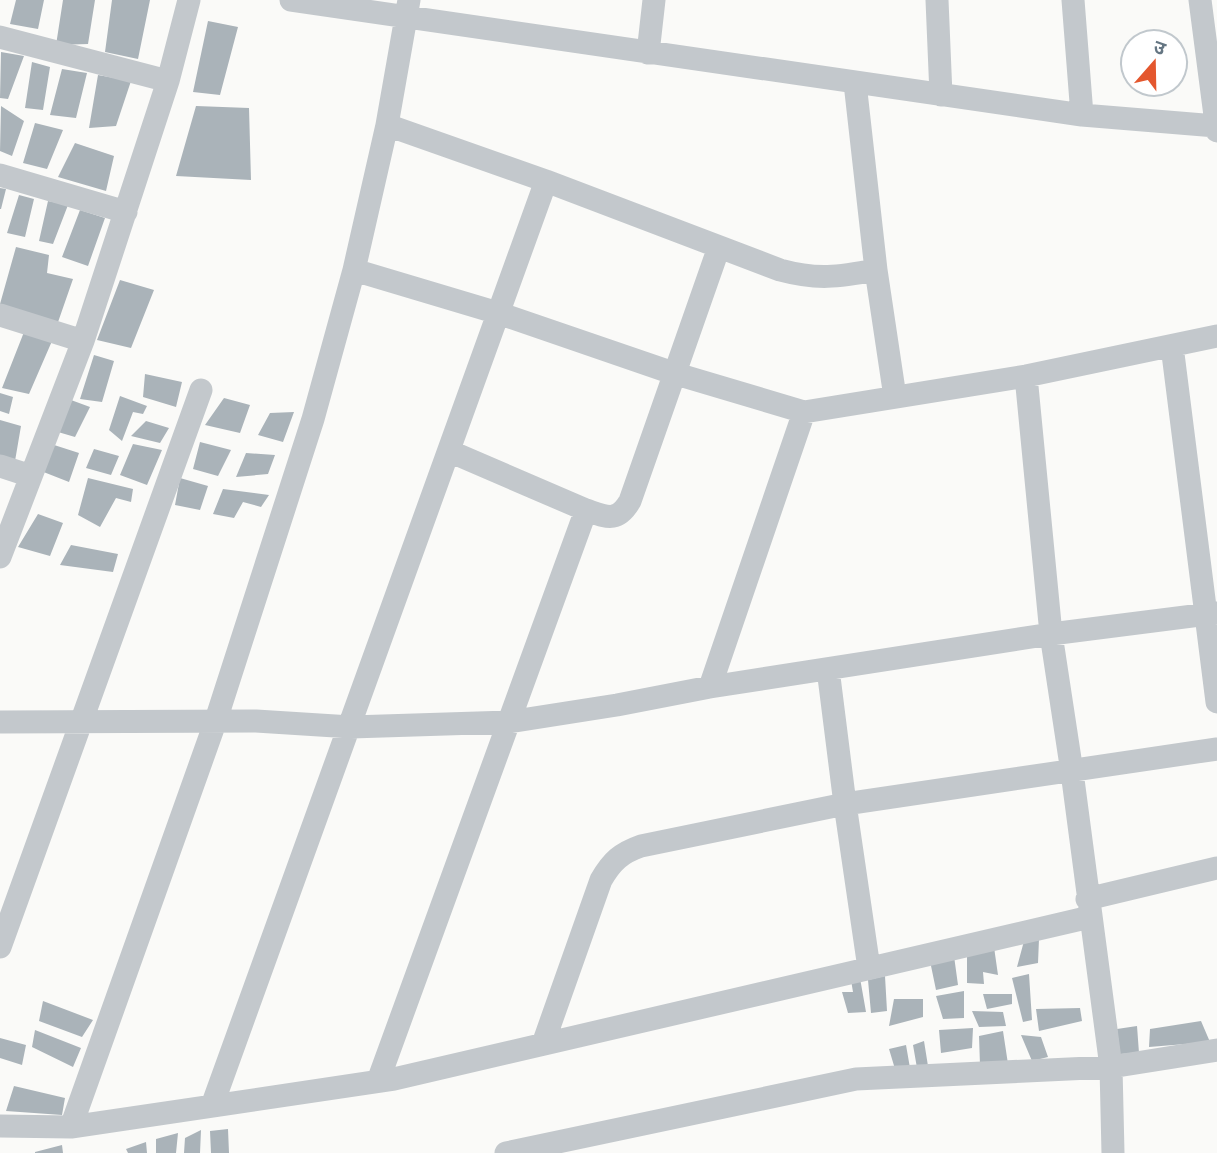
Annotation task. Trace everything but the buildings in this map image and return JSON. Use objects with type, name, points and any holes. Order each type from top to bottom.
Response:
[{"type":"street","points":[[0,557],[83,341],[168,81],[189,0]]},
{"type":"street","points":[[291,0],[408,9],[648,53],[1082,115],[1217,128],[1200,0]]},
{"type":"street","points":[[648,53],[654,0]]},
{"type":"street","points":[[937,0],[941,95]]},
{"type":"street","points":[[1073,0],[1082,115]]},
{"type":"street","points":[[71,1127],[216,720],[313,419],[354,270],[387,125],[408,9]]},
{"type":"street","points":[[0,37],[168,81]]},
{"type":"street","points":[[855,83],[876,270],[895,397]]},
{"type":"street","points":[[387,125],[546,181],[780,270],[824,278],[876,270]]},
{"type":"street","points":[[0,176],[125,212]]},
{"type":"street","points":[[212,1106],[546,181]]},
{"type":"street","points":[[449,451],[586,510],[610,516],[624,512],[719,247]]},
{"type":"street","points":[[354,270],[498,313],[673,373],[804,412],[1026,376],[1217,336]]},
{"type":"street","points":[[0,315],[83,341]]},
{"type":"street","points":[[1171,346],[1212,614],[1217,702]]},
{"type":"street","points":[[1026,376],[1051,634],[1111,1068],[1113,1153]]},
{"type":"street","points":[[0,947],[201,390]]},
{"type":"street","points":[[710,687],[804,412]]},
{"type":"street","points":[[0,466],[31,476]]},
{"type":"street","points":[[378,1081],[586,510]]},
{"type":"street","points":[[0,722],[216,720],[351,727],[509,722],[710,687],[1051,634],[1212,614]]},
{"type":"street","points":[[828,669],[869,968]]},
{"type":"street","points":[[543,1044],[601,880],[610,865],[622,853],[641,846],[845,804],[1217,749]]},
{"type":"street","points":[[0,1126],[71,1127],[378,1081],[869,968],[1089,908],[1217,868]]},
{"type":"street","points":[[506,1153],[856,1079],[1111,1068],[1217,1050]]}]
